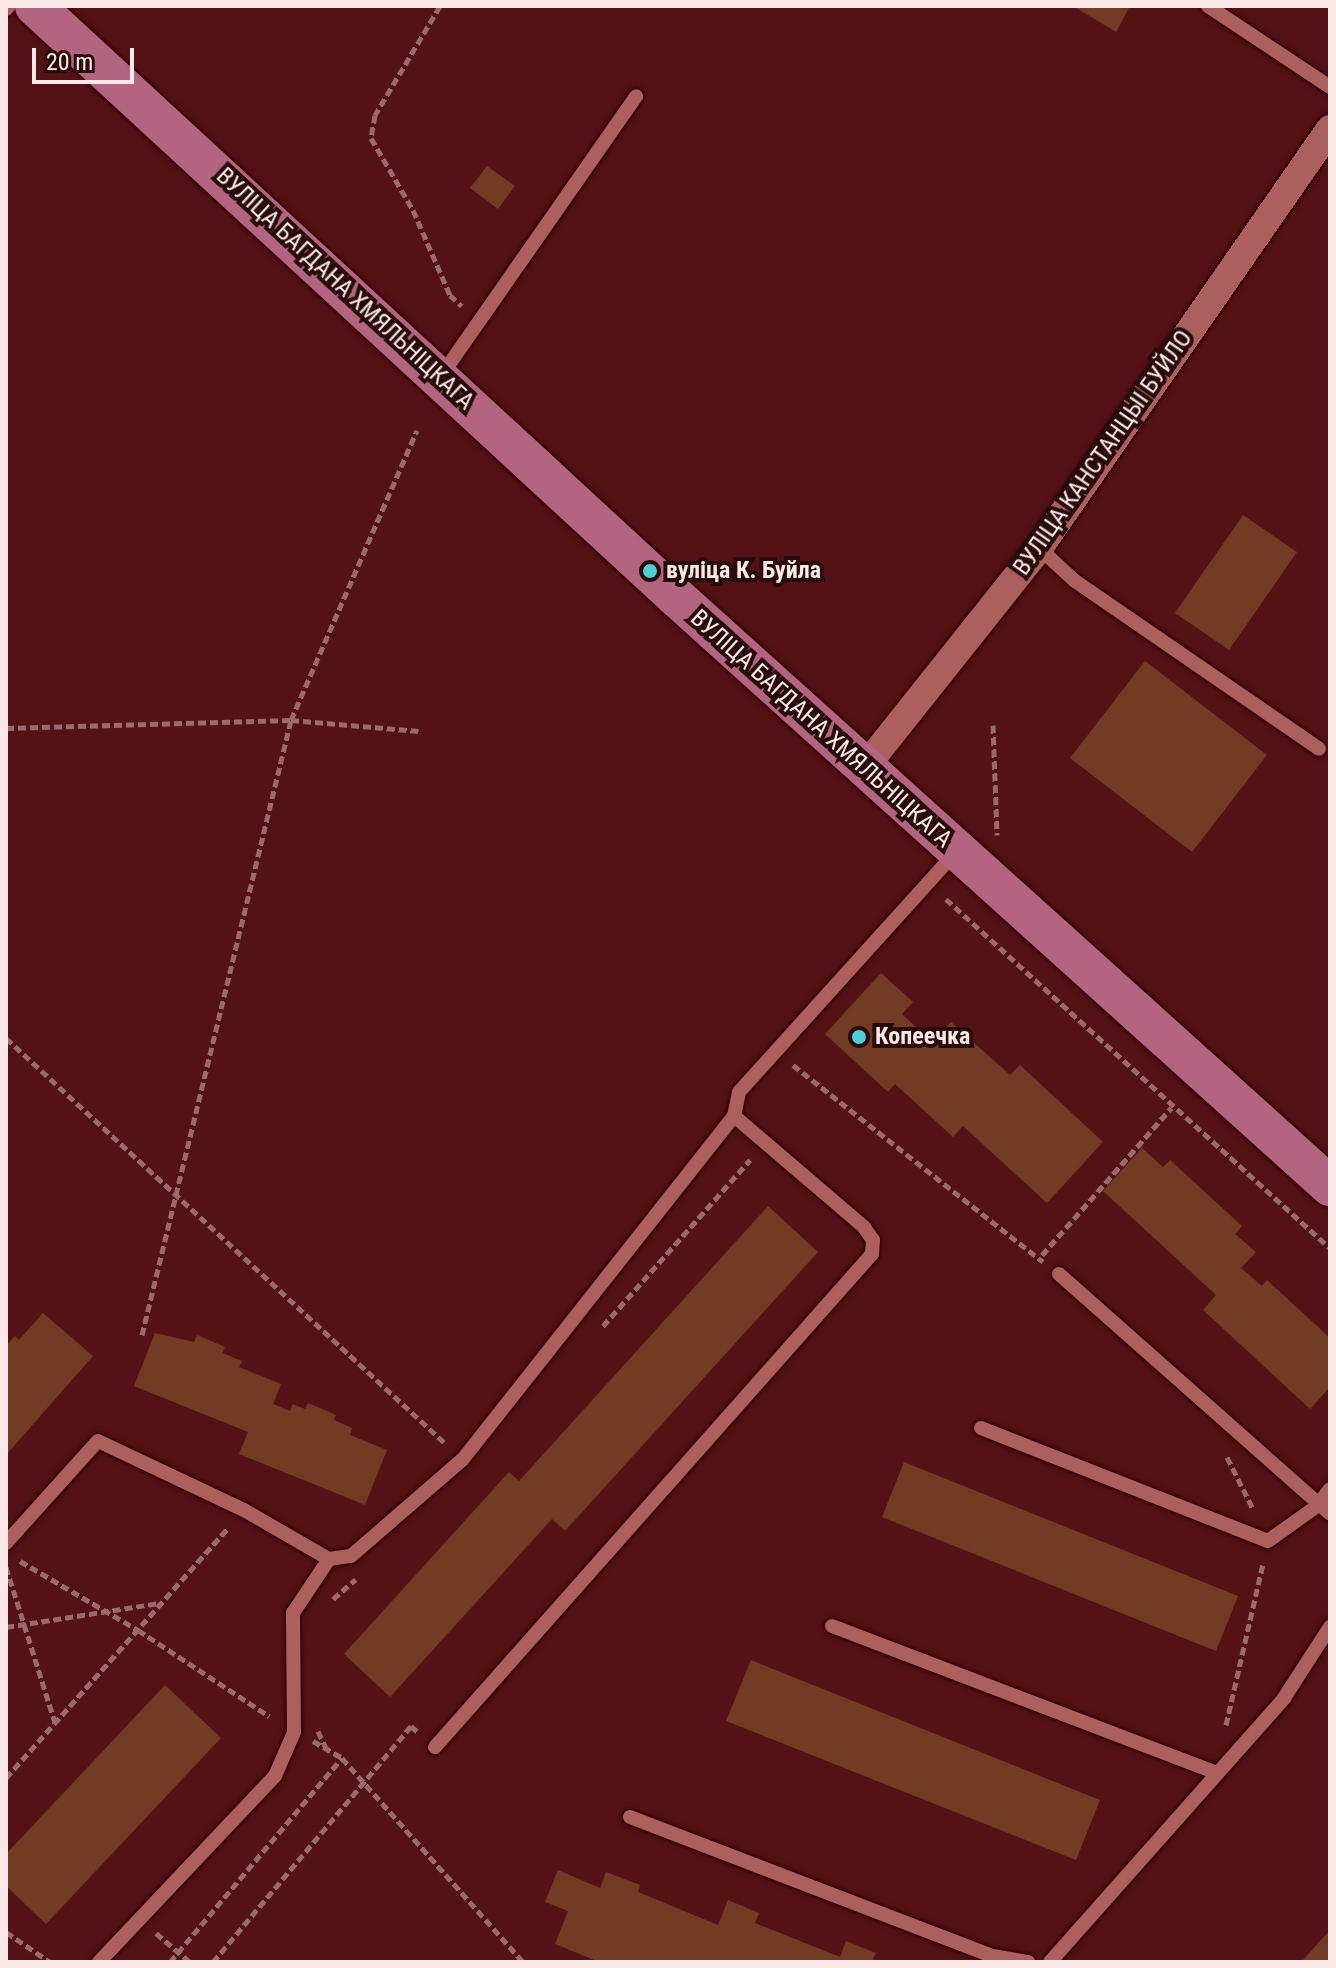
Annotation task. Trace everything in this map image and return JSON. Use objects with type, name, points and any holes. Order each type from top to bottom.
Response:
[{"type":"street","name":"ВУЛІЦА БАГДАНА ХМЯЛЬНІЦКАГА","points":[[35,6],[957,852],[1330,1186]]},
{"type":"street","name":"ВУЛІЦА КАНСТАНЦЫІ БУЙЛО","points":[[865,767],[1039,548],[1330,129]]},
{"type":"lane","points":[[1208,6],[1330,87]]},
{"type":"lane","points":[[441,376],[636,96]]},
{"type":"lane","points":[[1039,548],[1075,581],[1319,749]]},
{"type":"lane","points":[[6,1543],[98,1441],[244,1510],[329,1559],[351,1556],[369,1544],[463,1459],[734,1116],[739,1092],[957,852]]},
{"type":"lane","points":[[435,1747],[872,1254],[873,1240],[864,1227],[734,1116]]},
{"type":"lane","points":[[1059,1274],[1317,1506],[1330,1514]]},
{"type":"lane","points":[[981,1428],[1268,1541],[1317,1506],[1330,1489]]},
{"type":"lane","points":[[99,1962],[275,1776],[294,1732],[293,1613],[329,1559]]},
{"type":"lane","points":[[832,1626],[1215,1772]]},
{"type":"lane","points":[[1050,1962],[1215,1772],[1284,1698],[1330,1627]]},
{"type":"lane","points":[[630,1817],[990,1959],[1028,1962]]},
{"type":"path","points":[[440,6],[375,115],[371,138],[413,210],[450,295],[479,321]]},
{"type":"path","points":[[142,1335],[291,720],[417,430]]},
{"type":"path","points":[[6,728],[291,720],[419,731]]},
{"type":"path","points":[[993,725],[997,840]]},
{"type":"path","points":[[923,888],[946,900],[1171,1108],[1330,1248]]},
{"type":"path","points":[[6,1038],[463,1459]]},
{"type":"path","points":[[777,1050],[1059,1274]]},
{"type":"path","points":[[1038,1258],[1171,1108]]},
{"type":"path","points":[[1200,1400],[1268,1541],[1215,1772]]},
{"type":"path","points":[[6,1778],[244,1510]]},
{"type":"path","points":[[6,1553],[138,1630],[271,1717]]},
{"type":"path","points":[[6,1567],[55,1722]]},
{"type":"path","points":[[6,1627],[161,1603]]},
{"type":"path","points":[[213,1962],[364,1787],[411,1726],[435,1747]]},
{"type":"path","points":[[303,1736],[342,1758],[364,1787],[523,1962]]},
{"type":"path","points":[[170,1962],[342,1758]]},
{"type":"path","points":[[141,1919],[190,1962]]},
{"type":"path","points":[[6,1932],[50,1962]]},
{"type":"building","points":[[1073,6],[1130,6],[1116,32]]},
{"type":"building","points":[[487,166],[515,186],[498,209],[470,188]]},
{"type":"building","points":[[1243,515],[1297,552],[1229,650],[1175,613]]},
{"type":"building","points":[[1145,661],[1267,755],[1192,852],[1070,758]]},
{"type":"building","points":[[881,973],[913,1002],[902,1014],[932,1042],[951,1022],[1010,1075],[1020,1065],[1103,1142],[1047,1203],[963,1126],[953,1137],[895,1084],[888,1092],[825,1034]]},
{"type":"building","points":[[1142,1148],[1163,1167],[1170,1160],[1242,1226],[1235,1234],[1256,1252],[1241,1268],[1262,1286],[1267,1280],[1330,1338],[1330,1387],[1310,1409],[1203,1310],[1216,1295],[1103,1191]]},
{"type":"building","points":[[768,1206],[818,1252],[565,1531],[552,1519],[390,1697],[344,1654],[509,1472],[519,1481]]},
{"type":"building","points":[[43,1313],[93,1356],[6,1455],[6,1346],[15,1336],[19,1340]]},
{"type":"building","points":[[155,1333],[194,1342],[197,1335],[225,1347],[222,1353],[242,1361],[239,1367],[281,1384],[273,1404],[290,1411],[293,1404],[305,1409],[308,1403],[336,1415],[334,1420],[352,1428],[350,1435],[387,1450],[365,1505],[239,1454],[248,1432],[134,1386]]},
{"type":"building","points":[[904,1462],[1238,1596],[1216,1651],[882,1517]]},
{"type":"building","points":[[751,1660],[1100,1800],[1076,1860],[726,1721]]},
{"type":"building","points":[[165,1685],[221,1738],[46,1924],[6,1886],[6,1854]]},
{"type":"building","points":[[558,1870],[600,1888],[606,1872],[640,1885],[638,1892],[718,1925],[728,1900],[759,1913],[755,1923],[840,1957],[846,1941],[876,1953],[873,1959],[879,1962],[599,1962],[555,1944],[568,1911],[545,1902]]},
{"type":"building","points":[[1330,1930],[1330,1962],[1301,1962]]},
{"type":"place","name":"вуліца К. Буйла","points":[[650,571]]},
{"type":"place","name":"Копеечка","points":[[859,1037]]}]
